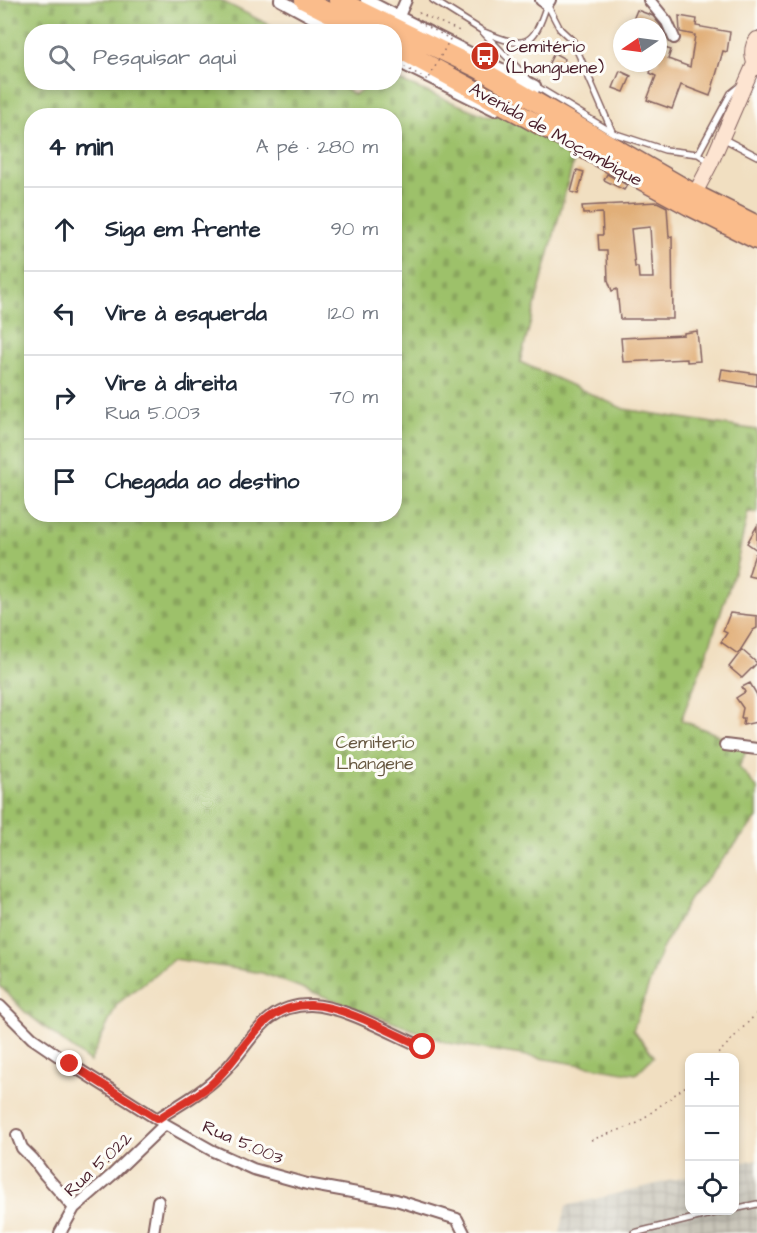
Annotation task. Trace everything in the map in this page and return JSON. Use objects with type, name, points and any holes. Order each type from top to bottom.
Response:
[{"type":"highway","points":[[304,0],[351,24]]},
{"type":"highway","name":"Avenida de Moçambique","points":[[339,0],[388,24]]},
{"type":"highway","name":"Avenida de Moçambique","points":[[402,31],[533,93],[697,203]]},
{"type":"highway","name":"Avenida de Moçambique","points":[[402,50],[535,122],[697,203]]},
{"type":"highway","points":[[697,203],[757,225]]},
{"type":"highway","points":[[697,203],[757,240]]},
{"type":"main road","points":[[697,203],[711,163],[752,84],[756,66],[752,55],[753,43],[757,39]]},
{"type":"main road","points":[[697,203],[753,89],[752,84]]},
{"type":"street","points":[[280,0],[324,24]]},
{"type":"street","points":[[366,0],[453,44],[533,93]]},
{"type":"street","points":[[399,16],[406,0]]},
{"type":"street","points":[[649,0],[667,22],[674,38]]},
{"type":"street","points":[[402,64],[489,108],[518,120],[535,122]]},
{"type":"street","points":[[725,745],[757,749]]},
{"type":"street","name":"Rua 5.022","points":[[60,1233],[74,1208],[112,1175],[161,1122],[207,1088],[234,1061],[262,1024],[291,1007],[313,1005],[348,1014],[423,1047]]},
{"type":"street","name":"Rua 5.003","points":[[0,1006],[32,1038],[161,1122],[213,1151],[253,1169],[307,1184],[406,1203],[457,1219],[464,1233]]},
{"type":"street","points":[[17,1135],[22,1148],[74,1208]]},
{"type":"street","points":[[153,1233],[158,1201]]},
{"type":"lane","points":[[433,0],[481,30],[510,43],[522,43],[539,30],[546,1]]},
{"type":"lane","points":[[546,1],[560,28],[573,41],[613,132]]},
{"type":"lane","points":[[481,30],[533,93],[613,132],[665,150],[698,154],[711,163]]},
{"type":"lane","points":[[698,154],[731,93],[752,84]]},
{"type":"lane","points":[[728,141],[757,156]]},
{"type":"lane","points":[[739,1208],[757,1204]]},
{"type":"lane","points":[[634,1233],[707,1215]]},
{"type":"path","points":[[402,65],[428,80],[450,39],[416,20],[419,13],[462,32]]},
{"type":"path","points":[[719,1053],[757,1013]]},
{"type":"path","points":[[591,1140],[636,1124],[685,1087]]},
{"type":"shaded area","points":[[757,1159],[757,1233],[560,1233],[566,1206],[685,1177],[685,1215],[739,1215],[739,1163]]},
{"type":"green space","name":"Cemiterio Lhangene","points":[[0,0],[220,0],[267,24],[24,24],[24,90],[347,90],[354,95],[362,90],[402,90],[402,82],[489,117],[500,113],[576,152],[520,362],[624,409],[757,430],[757,513],[748,512],[736,567],[706,656],[681,720],[748,747],[739,767],[757,788],[757,818],[690,899],[661,951],[633,1030],[654,1056],[636,1074],[448,1043],[262,973],[174,959],[117,1004],[90,1062],[25,1012],[0,986]]},
{"type":"building","points":[[637,10],[655,18],[634,18]]},
{"type":"building","points":[[679,16],[697,19],[696,26],[730,32],[727,52],[723,51],[710,96],[681,85],[672,109],[647,100],[656,76],[650,72],[667,72],[667,49],[671,50],[668,59],[690,67],[695,35],[680,32]]},
{"type":"building","points":[[554,53],[565,59],[558,72],[547,67]]},
{"type":"building","points":[[620,72],[631,76],[624,92],[613,88]]},
{"type":"building","points":[[577,170],[584,172],[578,194],[571,192]]},
{"type":"building","points":[[607,174],[627,185],[624,190],[604,180]]},
{"type":"building","points":[[657,202],[667,207],[669,237],[672,236],[673,319],[620,319],[617,289],[612,291],[608,280],[607,251],[599,251],[598,235],[603,235],[602,213],[583,214],[582,206]],"holes":[[[650,227],[653,278],[639,278],[638,267],[635,267],[631,229]]]},
{"type":"building","points":[[697,331],[700,361],[687,362],[687,359],[623,362],[621,338],[684,335],[684,333]]},
{"type":"building","points":[[722,369],[757,374],[757,386],[720,380]]},
{"type":"building","points":[[757,526],[757,550],[747,543]]},
{"type":"building","points":[[755,554],[757,554],[757,578],[748,576]]},
{"type":"building","points":[[730,613],[757,616],[757,628],[753,630],[738,654],[721,642],[727,633],[723,631]]},
{"type":"building","points":[[742,650],[757,663],[742,678],[729,667]]},
{"type":"building","points":[[750,683],[757,695],[757,722],[743,725],[744,718],[741,718],[743,708],[736,698],[745,692],[742,687]]},
{"type":"place","name":"Cemitério (Lhanguene)","points":[[485,56]]},
{"type":"route","points":[[70,1064],[158,1119],[207,1088],[234,1061],[262,1024],[291,1007],[313,1005],[348,1014],[423,1047]]}]
